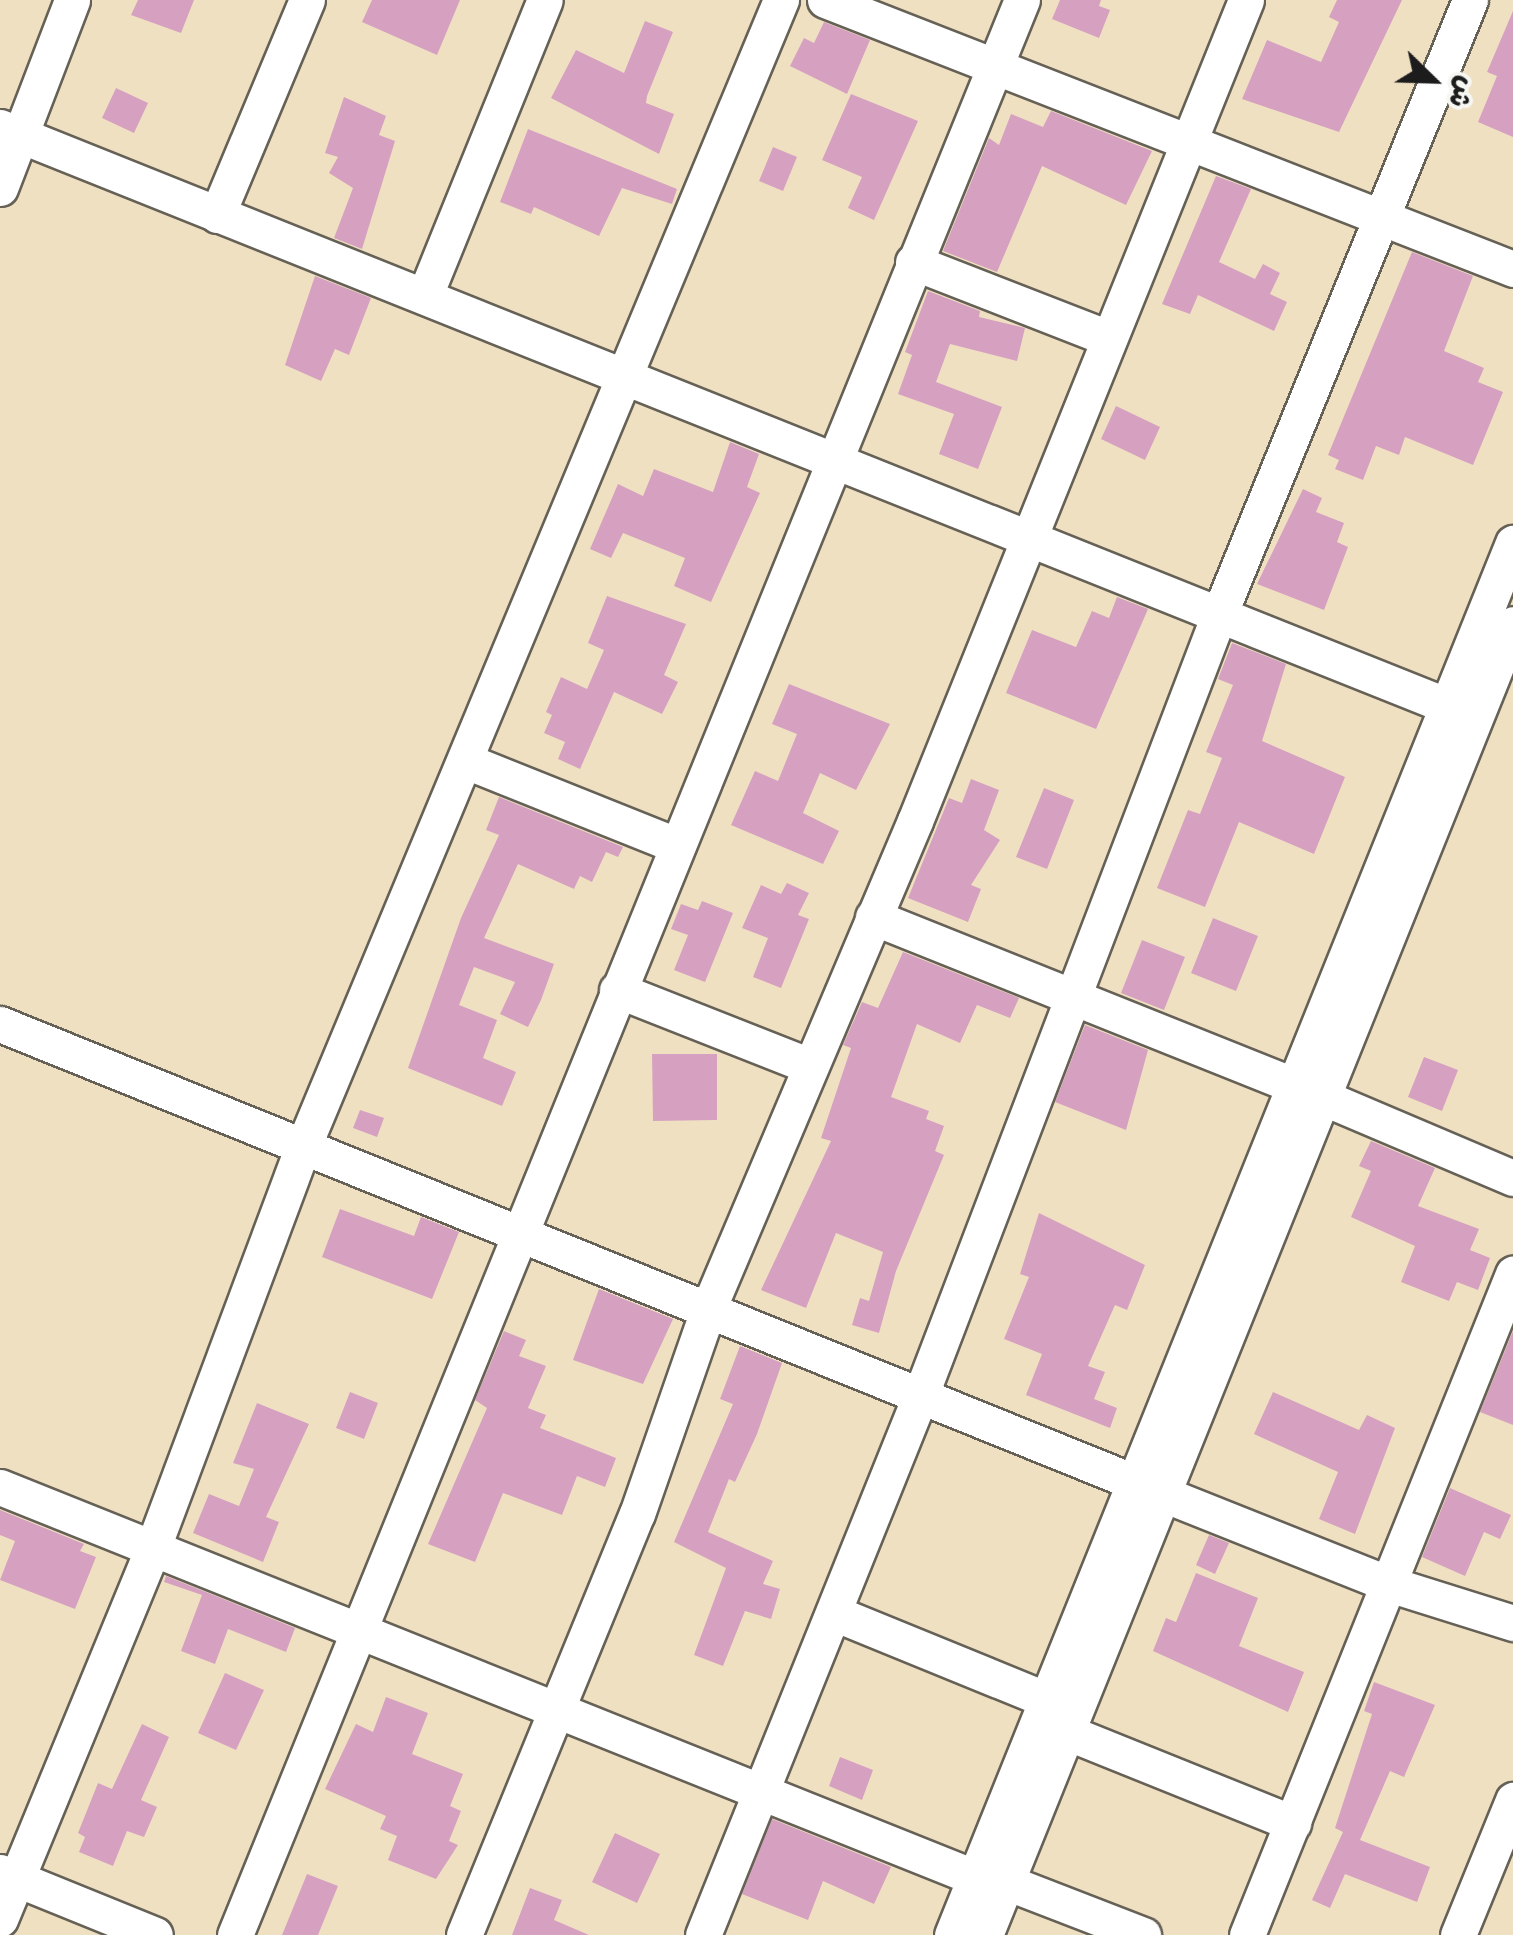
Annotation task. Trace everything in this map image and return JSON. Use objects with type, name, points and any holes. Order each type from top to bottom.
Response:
[{"type":"street","points":[[0,188],[10,131],[72,0]]},
{"type":"street","points":[[218,215],[307,0]]},
{"type":"street","points":[[426,295],[545,0]]},
{"type":"street","points":[[0,1919],[8,1875],[152,1550],[303,1147],[628,377],[782,0]]},
{"type":"street","points":[[825,0],[1513,269]]},
{"type":"street","points":[[235,1935],[516,1232],[1022,0]]},
{"type":"street","points":[[464,1935],[557,1712],[710,1307],[1246,0]]},
{"type":"street","points":[[707,1934],[921,1394],[1070,996],[1219,615],[1470,0]]},
{"type":"street","points":[[10,131],[1446,705]]},
{"type":"street","points":[[913,262],[1108,338]]},
{"type":"street","points":[[952,1935],[990,1880],[1064,1731],[1148,1488],[1308,1091],[1446,705],[1513,543]]},
{"type":"street","points":[[1308,1091],[1498,703],[1513,624]]},
{"type":"street","points":[[466,761],[674,844]]},
{"type":"street","points":[[872,917],[1308,1091],[1513,1178]]},
{"type":"street","points":[[616,990],[810,1066]]},
{"type":"street","points":[[0,1024],[1392,1585],[1513,1623]]},
{"type":"street","points":[[1247,1935],[1392,1585],[1513,1274]]},
{"type":"street","points":[[0,1487],[557,1712],[990,1880],[1143,1935]]},
{"type":"street","points":[[985,1935],[990,1880],[1046,1699],[1148,1488]]},
{"type":"street","points":[[834,1612],[1046,1699]]},
{"type":"street","points":[[1064,1731],[1294,1823]]},
{"type":"street","points":[[1458,1935],[1513,1800]]},
{"type":"street","points":[[8,1875],[155,1935]]},
{"type":"building","points":[[138,0],[194,0],[181,33],[131,15]]},
{"type":"building","points":[[372,0],[460,0],[437,55],[362,22]]},
{"type":"building","points":[[1060,0],[1101,0],[1099,6],[1110,10],[1099,38],[1052,19]]},
{"type":"building","points":[[1337,0],[1402,0],[1339,132],[1242,99],[1267,40],[1321,62],[1339,22],[1329,17]]},
{"type":"building","points":[[1513,11],[1513,137],[1478,122],[1497,76],[1487,72]]},
{"type":"building","points":[[645,21],[673,32],[646,103],[674,114],[659,154],[551,98],[576,50],[624,73]]},
{"type":"building","points":[[824,22],[870,40],[847,94],[790,66],[804,38],[814,43]]},
{"type":"building","points":[[116,88],[148,103],[134,133],[102,118]]},
{"type":"building","points":[[851,94],[918,121],[874,220],[848,208],[862,177],[822,160]]},
{"type":"building","points":[[344,97],[386,116],[379,135],[395,141],[362,249],[334,238],[353,188],[329,173],[338,157],[325,153]]},
{"type":"building","points":[[1051,111],[1152,151],[1126,205],[1042,166],[997,272],[943,251],[989,138],[999,145],[1011,114],[1043,127]]},
{"type":"building","points":[[528,129],[677,189],[672,204],[622,188],[599,236],[534,207],[531,214],[500,202]]},
{"type":"building","points":[[773,147],[797,157],[783,191],[759,181]]},
{"type":"building","points":[[1216,176],[1251,189],[1219,262],[1255,279],[1263,264],[1280,273],[1270,294],[1287,302],[1274,331],[1198,295],[1190,314],[1162,304]]},
{"type":"building","points":[[1412,252],[1473,276],[1444,351],[1484,368],[1478,382],[1503,392],[1473,465],[1405,437],[1399,455],[1376,446],[1363,480],[1335,469],[1339,460],[1328,455]]},
{"type":"building","points":[[315,276],[371,298],[349,355],[335,349],[321,381],[285,365]]},
{"type":"building","points":[[928,291],[980,311],[979,317],[1025,328],[1017,361],[950,344],[936,382],[1002,407],[978,469],[939,454],[954,414],[898,394],[912,355],[905,352]]},
{"type":"building","points":[[1116,406],[1160,427],[1145,460],[1101,439]]},
{"type":"building","points":[[730,442],[759,454],[747,487],[760,493],[711,602],[674,586],[685,558],[623,533],[611,558],[590,549],[618,484],[643,496],[654,469],[713,492]]},
{"type":"building","points":[[1303,489],[1322,498],[1316,512],[1344,523],[1337,542],[1348,547],[1324,610],[1257,584]]},
{"type":"building","points":[[607,596],[686,624],[664,675],[678,682],[662,714],[614,692],[580,769],[558,759],[565,742],[544,733],[552,715],[546,712],[561,677],[587,689],[604,650],[588,643]]},
{"type":"building","points":[[1117,597],[1148,609],[1096,729],[1006,693],[1032,630],[1076,647],[1092,611],[1109,618]]},
{"type":"building","points":[[1232,643],[1286,664],[1262,741],[1345,777],[1314,854],[1239,822],[1205,907],[1157,888],[1188,810],[1200,814],[1222,758],[1206,752],[1233,685],[1218,679]]},
{"type":"building","points":[[789,684],[890,724],[856,790],[820,773],[803,813],[839,831],[823,864],[731,825],[755,771],[778,781],[797,734],[772,724]]},
{"type":"building","points":[[971,779],[999,790],[984,830],[1000,840],[971,885],[981,889],[968,922],[908,898],[949,798],[962,803]]},
{"type":"building","points":[[1044,788],[1074,800],[1047,869],[1016,857]]},
{"type":"building","points":[[499,797],[623,847],[618,857],[606,852],[592,882],[580,876],[574,889],[518,864],[484,938],[554,964],[541,1000],[528,1027],[500,1014],[515,982],[474,967],[459,1005],[497,1020],[483,1058],[516,1072],[502,1106],[408,1068],[461,918],[499,835],[486,830]]},
{"type":"building","points":[[787,883],[809,893],[798,915],[809,919],[781,988],[753,977],[768,938],[742,928],[761,885],[781,894]]},
{"type":"building","points":[[702,901],[733,913],[705,982],[674,970],[688,935],[671,929],[681,904],[698,910]]},
{"type":"building","points":[[1213,918],[1258,936],[1236,991],[1191,973]]},
{"type":"building","points":[[1142,940],[1185,957],[1164,1010],[1121,993]]},
{"type":"building","points":[[903,952],[1019,998],[1010,1018],[977,1005],[960,1043],[917,1024],[891,1097],[929,1111],[926,1119],[944,1126],[935,1151],[944,1155],[896,1271],[879,1333],[852,1325],[860,1298],[869,1301],[883,1252],[836,1233],[806,1308],[761,1290],[831,1141],[821,1138],[851,1048],[843,1045],[862,1002],[878,1008]]},
{"type":"building","points":[[1085,1025],[1148,1050],[1126,1130],[1055,1102]]},
{"type":"building","points":[[652,1054],[717,1054],[717,1120],[653,1121]]},
{"type":"building","points":[[1424,1057],[1458,1070],[1442,1111],[1408,1097]]},
{"type":"building","points":[[360,1110],[384,1118],[377,1137],[353,1128]]},
{"type":"building","points":[[1371,1141],[1435,1168],[1418,1206],[1479,1229],[1470,1250],[1490,1258],[1478,1290],[1457,1282],[1449,1301],[1401,1282],[1415,1246],[1351,1217],[1371,1171],[1359,1166]]},
{"type":"building","points":[[340,1209],[414,1236],[421,1217],[459,1232],[432,1299],[322,1257]]},
{"type":"building","points":[[1039,1213],[1145,1265],[1127,1310],[1115,1305],[1088,1366],[1105,1372],[1094,1399],[1117,1408],[1110,1428],[1026,1395],[1042,1354],[1004,1339],[1029,1277],[1020,1274]]},
{"type":"building","points":[[599,1289],[673,1319],[643,1384],[573,1360]]},
{"type":"building","points":[[504,1331],[526,1340],[519,1356],[546,1366],[528,1408],[546,1415],[540,1428],[616,1458],[605,1487],[577,1476],[562,1515],[503,1493],[475,1562],[428,1544],[487,1408],[475,1400]]},
{"type":"building","points":[[1513,1331],[1513,1425],[1480,1412]]},
{"type":"building","points":[[740,1346],[782,1363],[757,1434],[735,1482],[729,1479],[708,1532],[773,1561],[763,1584],[780,1589],[771,1619],[745,1611],[723,1666],[694,1655],[726,1568],[674,1542],[733,1404],[720,1399]]},
{"type":"building","points":[[350,1392],[378,1403],[364,1439],[336,1428]]},
{"type":"building","points":[[1273,1392],[1359,1430],[1367,1415],[1395,1428],[1355,1534],[1319,1519],[1338,1472],[1254,1434]]},
{"type":"building","points":[[257,1403],[309,1424],[266,1517],[279,1522],[263,1562],[193,1533],[209,1494],[239,1506],[254,1469],[233,1463]]},
{"type":"building","points":[[1450,1488],[1511,1515],[1500,1539],[1484,1532],[1465,1576],[1422,1557]]},
{"type":"building","points":[[0,1510],[84,1544],[80,1551],[96,1557],[75,1609],[0,1580],[15,1541],[0,1535]]},
{"type":"building","points":[[1209,1535],[1229,1543],[1215,1574],[1196,1565]]},
{"type":"building","points":[[1196,1573],[1258,1598],[1239,1646],[1304,1672],[1288,1712],[1153,1651],[1166,1618],[1176,1622]]},
{"type":"building","points":[[166,1576],[295,1628],[286,1652],[228,1629],[215,1664],[181,1651],[202,1595],[164,1582]]},
{"type":"building","points":[[225,1673],[264,1690],[236,1750],[198,1733]]},
{"type":"building","points":[[1374,1682],[1435,1705],[1404,1777],[1390,1771],[1360,1840],[1430,1867],[1417,1902],[1345,1874],[1330,1908],[1312,1900],[1343,1832],[1335,1828],[1372,1714],[1364,1711]]},
{"type":"building","points":[[386,1697],[428,1713],[412,1754],[463,1774],[450,1806],[461,1811],[449,1841],[458,1845],[436,1879],[388,1860],[397,1836],[380,1829],[386,1816],[325,1789],[356,1724],[373,1732]]},
{"type":"building","points":[[142,1724],[169,1737],[141,1800],[157,1807],[144,1837],[127,1831],[113,1866],[79,1852],[85,1837],[78,1833],[98,1783],[112,1789]]},
{"type":"building","points":[[840,1757],[873,1770],[862,1800],[829,1786]]},
{"type":"building","points":[[772,1819],[891,1867],[874,1904],[823,1881],[808,1920],[742,1894]]},
{"type":"building","points":[[615,1833],[660,1854],[637,1903],[592,1882]]},
{"type":"building","points":[[307,1874],[338,1886],[318,1935],[282,1935]]},
{"type":"building","points":[[530,1888],[562,1900],[554,1920],[589,1935],[512,1935]]}]
